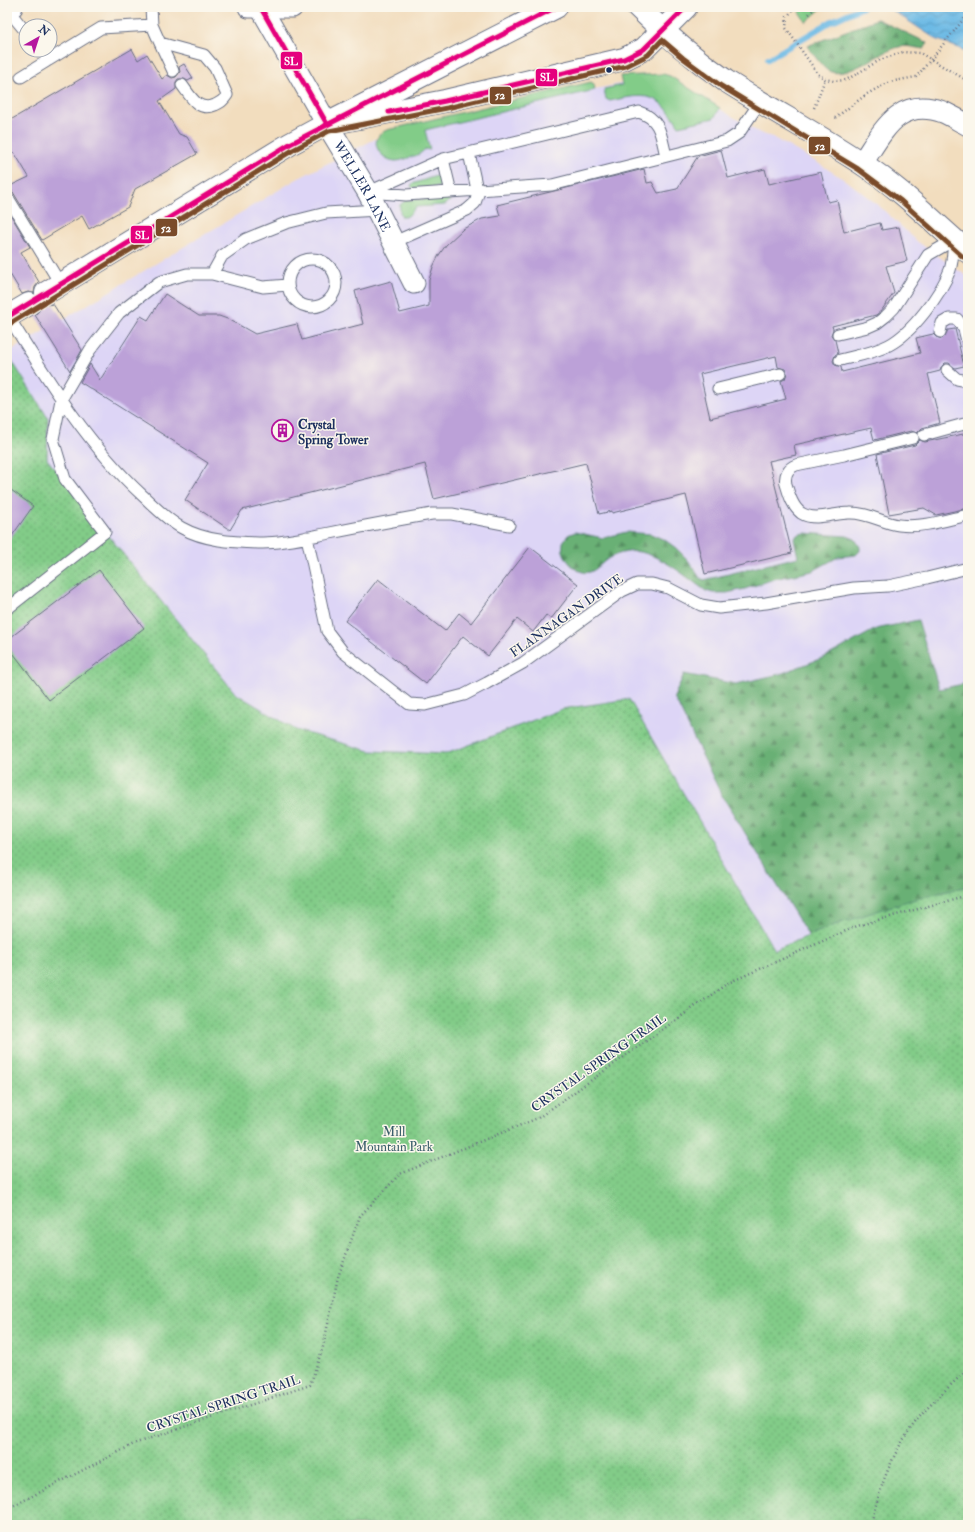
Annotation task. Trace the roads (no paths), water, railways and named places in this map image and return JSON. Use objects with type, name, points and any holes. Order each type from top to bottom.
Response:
[{"type":"street","points":[[255,7],[292,7]]},
{"type":"street","name":"WELLER LANE","points":[[255,7],[368,192],[414,283]]},
{"type":"street","points":[[8,317],[290,144],[556,7]]},
{"type":"street","points":[[638,7],[662,32],[725,80],[862,163],[905,196],[961,246]]},
{"type":"street","points":[[327,124],[445,101],[624,59],[644,49],[686,7]]},
{"type":"street","points":[[862,163],[894,118],[909,110],[924,107],[944,113],[968,125]]},
{"type":"lane","points":[[151,7],[152,25],[173,71]]},
{"type":"lane","points":[[9,9],[18,21]]},
{"type":"lane","points":[[21,77],[101,28],[152,25]]},
{"type":"lane","points":[[160,43],[204,55],[215,68],[227,95],[223,102],[208,108],[196,104],[182,85]]},
{"type":"lane","points":[[368,192],[406,195],[552,185],[727,141],[739,134],[760,102]]},
{"type":"lane","points":[[368,192],[443,160],[639,112],[648,115],[655,121],[659,129],[666,156]]},
{"type":"lane","points":[[394,242],[471,207],[477,199],[477,190],[468,153]]},
{"type":"lane","points":[[443,160],[451,192]]},
{"type":"lane","points":[[7,196],[45,294]]},
{"type":"lane","points":[[212,274],[222,256],[246,240],[286,223],[326,213],[378,210]]},
{"type":"lane","points":[[838,334],[868,327],[877,323],[894,308],[928,255],[961,246]]},
{"type":"lane","points":[[840,360],[876,351],[890,344],[909,331],[937,294],[961,246]]},
{"type":"lane","points":[[308,259],[320,260],[328,264],[333,270],[336,278],[334,294],[330,300],[324,305],[316,307],[308,307],[294,300],[288,285],[288,278],[291,270],[297,264],[308,259]]},
{"type":"lane","points":[[7,609],[105,532],[65,479],[53,439],[61,400],[90,350],[120,312],[159,282],[187,274],[212,274],[263,287],[288,285]]},
{"type":"lane","points":[[8,317],[61,400],[104,455],[134,488],[162,514],[182,528],[208,538],[260,543],[307,537],[432,514],[452,514],[508,525]]},
{"type":"lane","points":[[940,332],[942,323],[949,319],[957,319],[964,329],[968,345]]},
{"type":"lane","points":[[947,370],[957,379],[968,381]]},
{"type":"lane","points":[[718,389],[780,374]]},
{"type":"lane","points":[[968,422],[918,437],[844,455],[796,464],[789,468],[786,474],[786,481],[791,499],[802,513],[810,516],[819,517],[850,513],[862,514],[899,525],[915,526],[931,524],[968,515]]},
{"type":"lane","name":"FLANNAGAN DRIVE","points":[[307,537],[327,631],[343,652],[408,704],[425,706],[464,695],[504,674],[523,663],[622,591],[637,584],[652,584],[668,588],[701,606],[719,608],[766,603],[854,588],[888,586],[968,568]]},
{"type":"water","points":[[887,7],[968,7],[968,52],[936,39]]},
{"type":"waterway","points":[[768,59],[830,22],[863,7]]},
{"type":"place","name":"Crystal Spring Tower","points":[[282,431]]},
{"type":"park label","name":"Mill Mountain Park","points":[[394,1138]]}]
